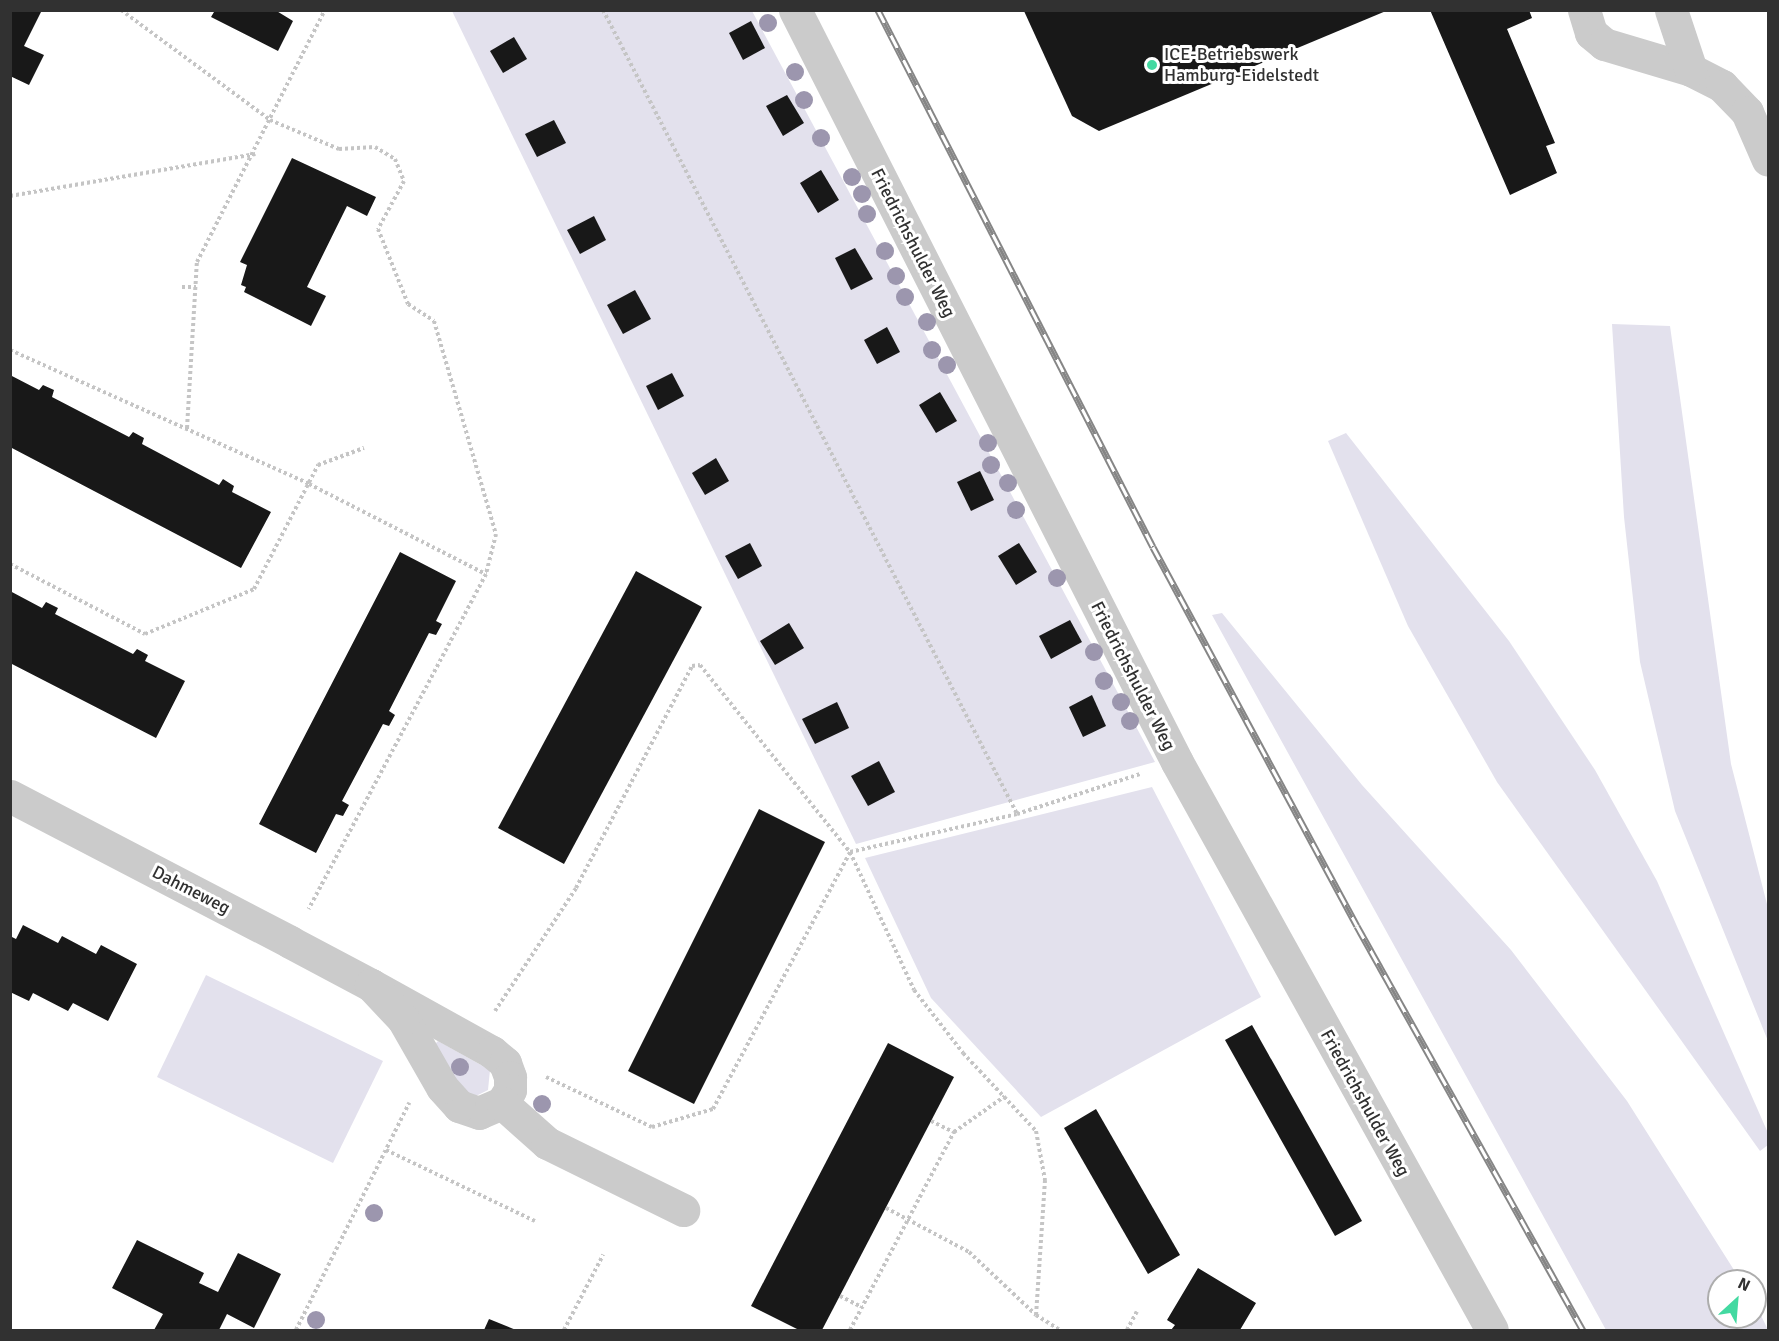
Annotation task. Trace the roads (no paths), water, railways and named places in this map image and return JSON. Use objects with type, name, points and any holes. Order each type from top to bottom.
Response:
[{"type":"street","name":"Friedrichshulder Weg","points":[[795,10],[1177,762],[1492,1330]]},
{"type":"street","points":[[1584,10],[1591,33],[1604,44],[1691,70],[1722,86],[1747,112],[1768,160]]},
{"type":"street","points":[[1671,10],[1691,70]]},
{"type":"street","name":"Dahmeweg","points":[[10,796],[371,985],[500,1058],[511,1084],[502,1103],[479,1113],[459,1106],[442,1087],[403,1019],[371,985]]},
{"type":"street","points":[[502,1103],[547,1143],[683,1210]]},
{"type":"railway","points":[[878,10],[1153,547],[1357,926],[1583,1330]]},
{"type":"place","name":"ICE-Betriebswerk Hamburg-Eidelstedt","points":[[1152,65]]}]
